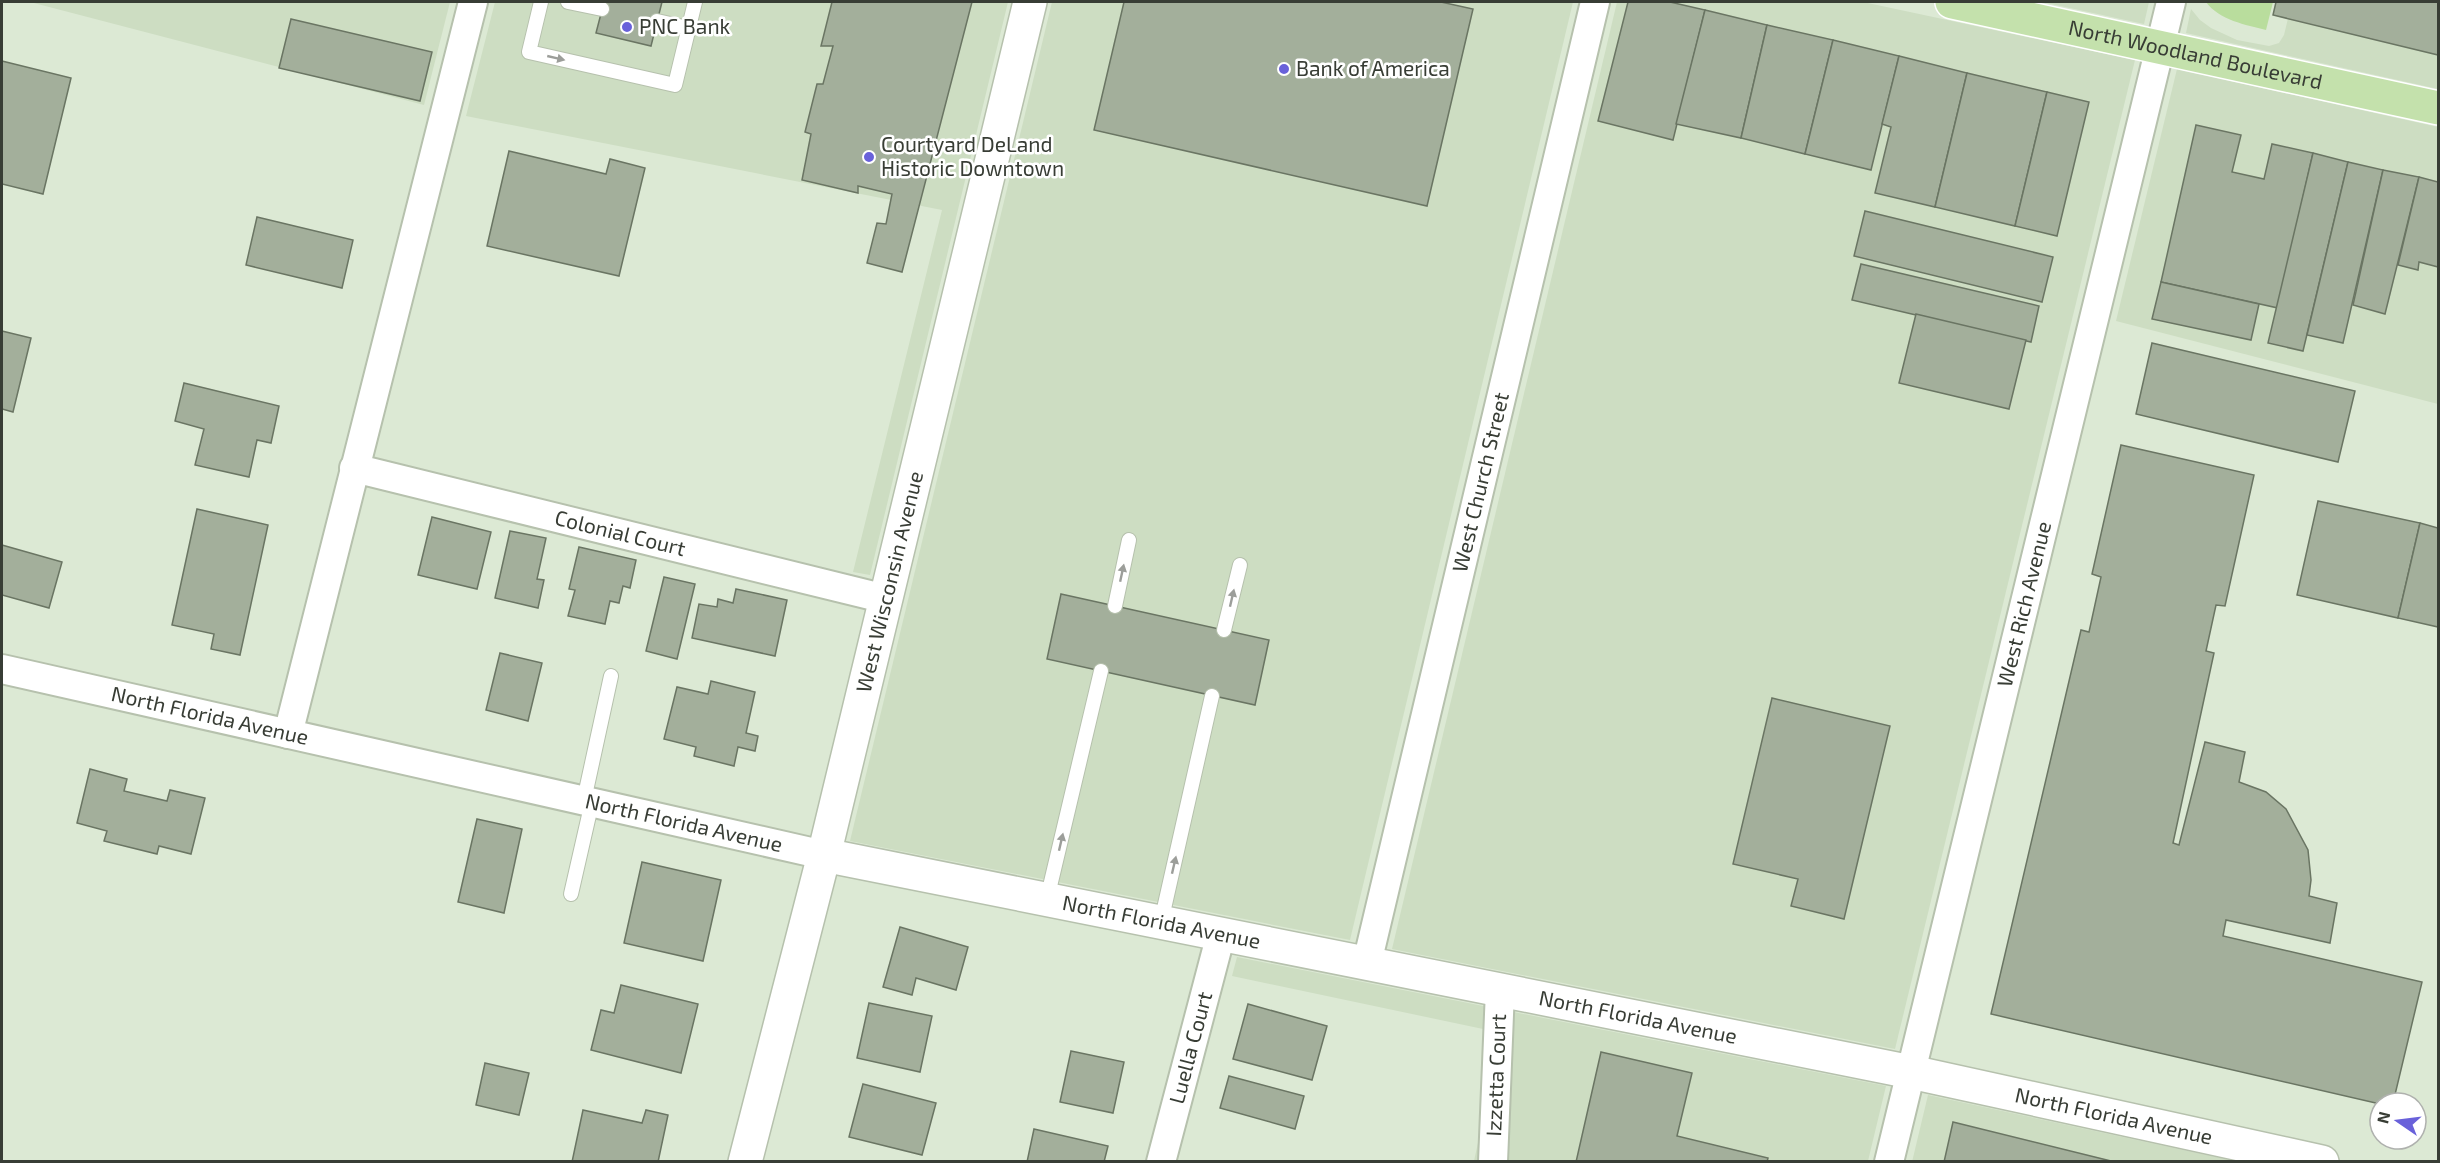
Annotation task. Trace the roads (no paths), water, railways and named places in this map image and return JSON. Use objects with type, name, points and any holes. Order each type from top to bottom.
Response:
[{"type":"main road","name":"North Woodland Boulevard","points":[[1952,2],[2439,108]]},
{"type":"street","points":[[288,734],[472,2]]},
{"type":"street","name":"West Wisconsin Avenue","points":[[745,1161],[824,855],[1030,2]]},
{"type":"street","name":"West Church Street","points":[[1367,963],[1595,2]]},
{"type":"street","name":"West Rich Avenue","points":[[1889,1161],[2170,2]]},
{"type":"street","name":"Colonial Court","points":[[354,468],[886,599]]},
{"type":"street","name":"North Florida Avenue","points":[[2,669],[824,855],[1911,1072],[2322,1161]]},
{"type":"street","name":"Luella Court","points":[[1161,1161],[1221,934]]},
{"type":"street","name":"Izzetta Court","points":[[1493,1161],[1500,990]]},
{"type":"lane","points":[[541,2],[529,52],[675,85],[694,2]]},
{"type":"lane","points":[[568,2],[602,9]]},
{"type":"lane","points":[[657,21],[688,28]]},
{"type":"lane","points":[[1115,606],[1129,540]]},
{"type":"lane","points":[[1224,630],[1240,565]]},
{"type":"lane","points":[[1047,899],[1101,671]]},
{"type":"lane","points":[[571,894],[611,676]]},
{"type":"lane","points":[[1161,922],[1212,696]]},
{"type":"place","name":"PNC Bank","points":[[627,27]]},
{"type":"place","name":"Bank of America","points":[[1284,69]]},
{"type":"place","name":"Courtyard DeLand Historic Downtown","points":[[869,157]]}]
